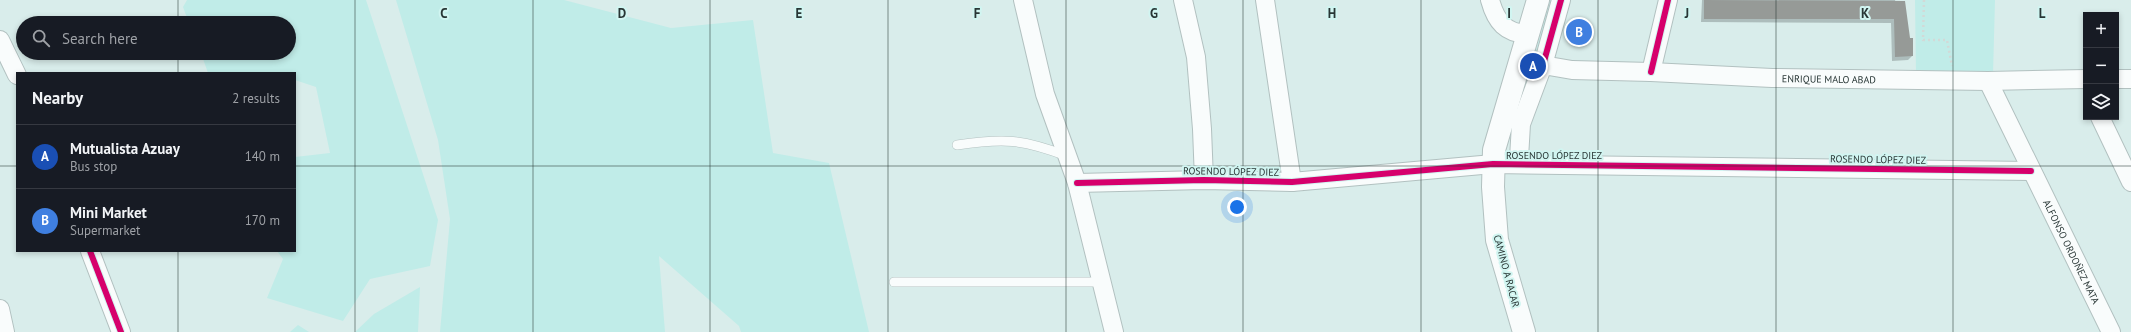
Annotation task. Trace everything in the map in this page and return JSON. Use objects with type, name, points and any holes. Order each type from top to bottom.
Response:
[{"type":"street","points":[[1023,0],[1045,94],[1077,183],[1114,332]]},
{"type":"street","points":[[1183,0],[1196,57],[1202,129],[1204,180]]},
{"type":"street","points":[[1265,0],[1292,182]]},
{"type":"street","points":[[1490,0],[1493,9],[1507,30],[1519,34],[1529,34]]},
{"type":"street","name":"CAMINO A RACAR","points":[[1524,332],[1497,240],[1493,157],[1538,0]]},
{"type":"street","points":[[1525,164],[1519,158],[1521,124],[1544,62],[1561,0]]},
{"type":"street","points":[[1651,72],[1668,0]]},
{"type":"street","points":[[0,40],[16,73]]},
{"type":"street","name":"ENRIQUE MALO ABAD","points":[[1544,62],[1572,70],[1772,78],[2083,82]]},
{"type":"street","points":[[2119,79],[2131,79]]},
{"type":"street","name":"ALFONSO ORDOÑEZ MATA","points":[[1988,81],[2111,332]]},
{"type":"street","points":[[2101,120],[2131,182]]},
{"type":"street","name":"ROSENDO LÓPEZ DIEZ","points":[[1077,183],[1204,180],[1292,182],[1493,157],[1525,164],[2031,171]]},
{"type":"street","points":[[90,252],[121,332]]},
{"type":"street","points":[[0,309],[5,332]]},
{"type":"lane","points":[[957,145],[1009,140],[1037,144],[1067,156]]},
{"type":"lane","points":[[894,282],[1101,282]]},
{"type":"path","points":[[1924,0],[1923,40],[1947,40],[1955,80]]},
{"type":"shaded area","points":[[187,0],[366,0],[438,220],[430,266],[370,279],[343,321],[267,298],[283,259],[278,252],[296,252],[296,157],[330,153],[316,87],[296,80],[296,72],[208,72],[203,60],[296,60],[296,16],[186,16],[183,7]]},
{"type":"shaded area","points":[[396,0],[564,0],[671,28],[753,20],[773,153],[829,163],[869,332],[741,332],[739,326],[659,256],[665,332],[440,332],[450,219],[438,140]]},
{"type":"shaded area","points":[[1550,0],[1556,0],[1539,65],[1535,54]]},
{"type":"shaded area","points":[[1915,0],[1995,0],[1993,74],[1916,73]]},
{"type":"shaded area","points":[[420,287],[418,332],[355,332],[374,314]]},
{"type":"shaded area","points":[[298,325],[309,332],[290,332]]},
{"type":"building","points":[[1704,0],[1905,1],[1910,38],[1913,38],[1913,56],[1895,57],[1894,19],[1704,19]]},
{"type":"cycle path","points":[[1543,65],[1561,0]]},
{"type":"cycle path","points":[[1651,72],[1668,0]]},
{"type":"cycle path","points":[[1077,183],[1204,180],[1292,182],[1493,164],[2031,171]]},
{"type":"cycle path","points":[[90,252],[121,332]]},
{"type":"place","name":"Mini Market","points":[[1579,32]]},
{"type":"place","name":"Mutualista Azuay","points":[[1533,66]]}]
